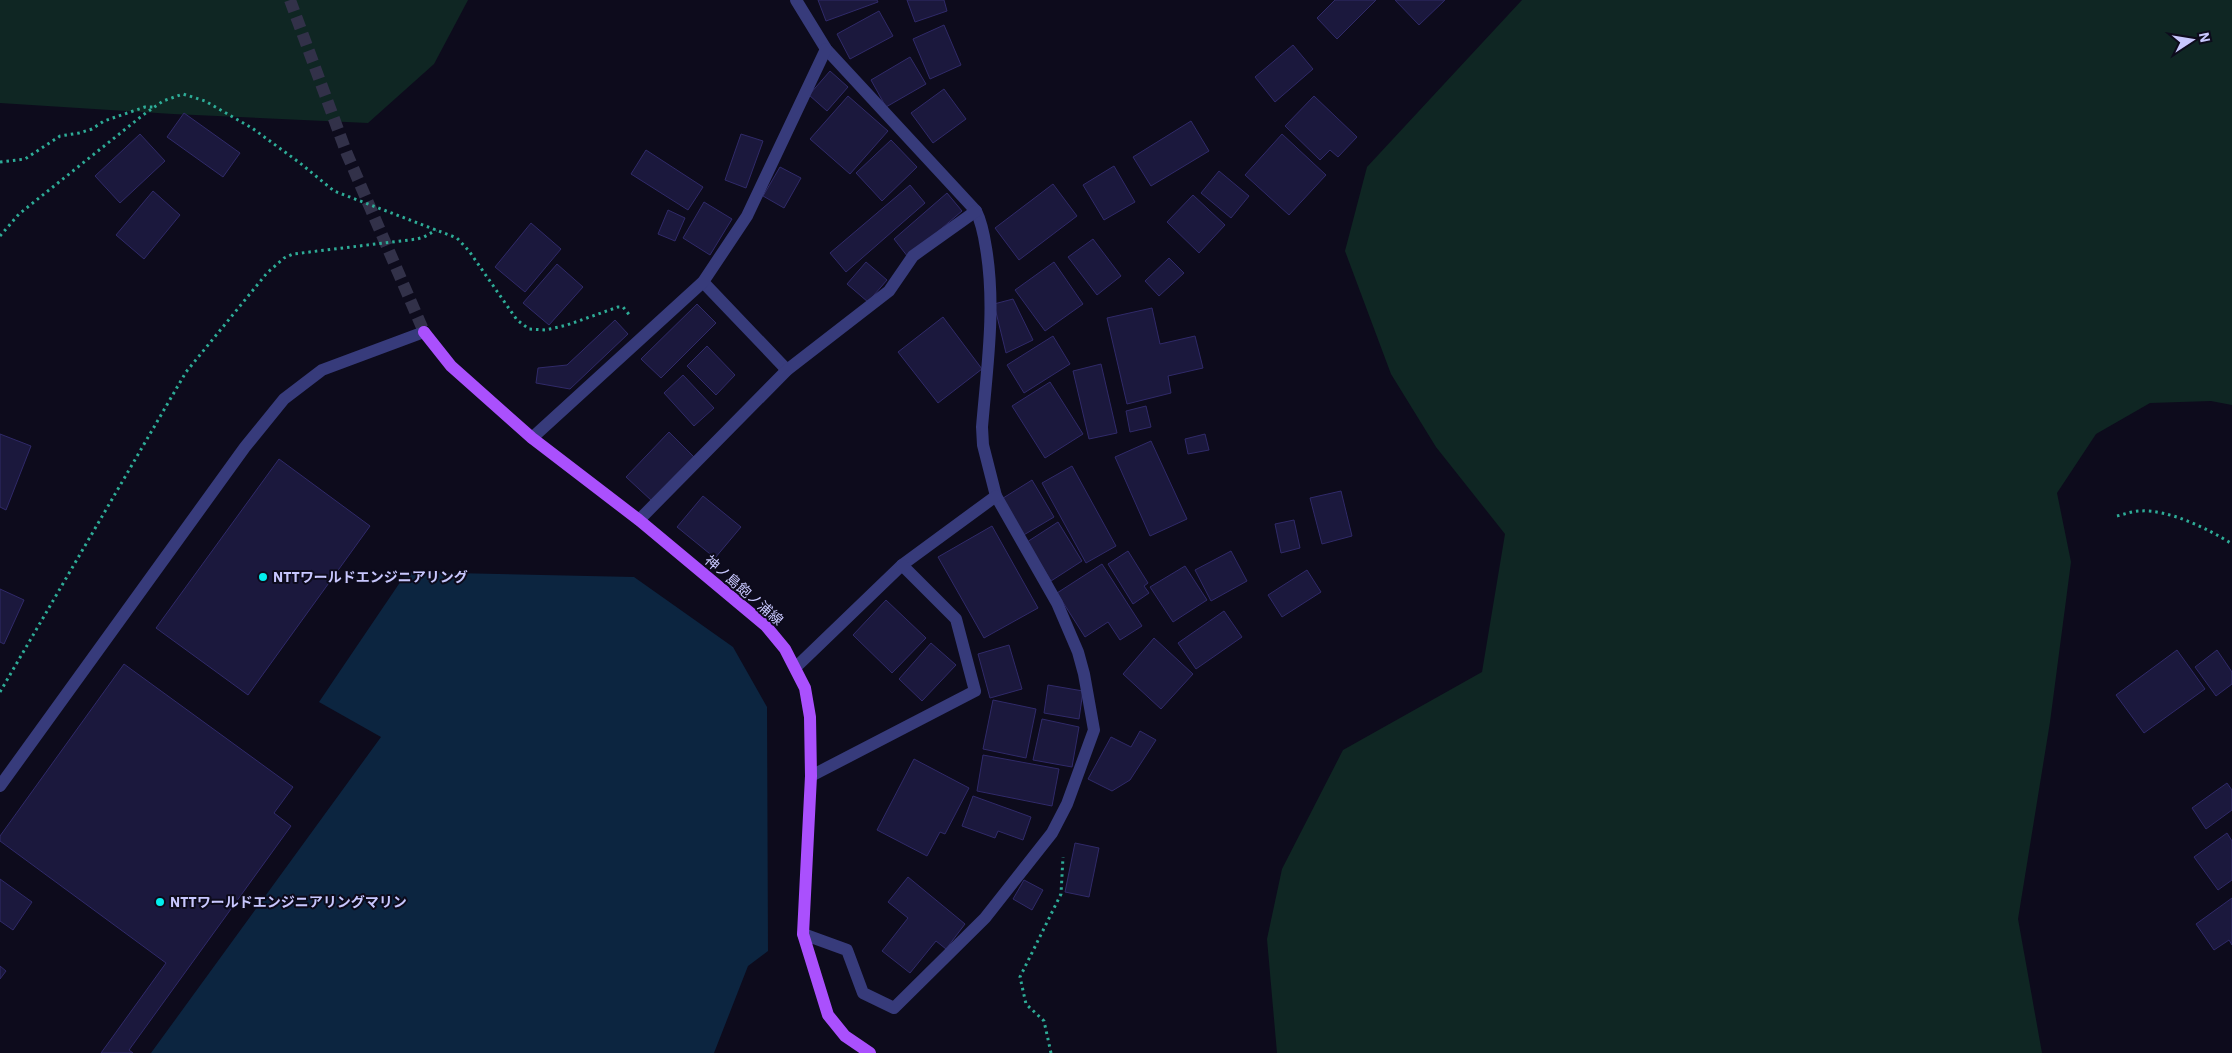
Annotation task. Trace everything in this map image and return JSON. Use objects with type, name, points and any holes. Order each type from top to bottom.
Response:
[{"type":"main road","name":"神ノ島飽ノ浦線","points":[[424,332],[451,366],[532,438],[639,520],[766,626],[786,649],[805,688],[810,717],[811,776],[803,934],[828,1015],[845,1036],[870,1053]]},
{"type":"street","points":[[796,0],[826,49],[976,211],[981,221],[986,246],[992,306],[982,427],[983,445],[996,496],[1056,603],[1078,652],[1094,730],[1068,804],[1052,833],[986,918],[894,1008],[863,993],[846,950],[803,934]]},
{"type":"street","points":[[532,438],[703,282],[747,216],[826,49]]},
{"type":"street","points":[[639,520],[787,370],[889,291],[913,256],[976,211]]},
{"type":"street","points":[[703,282],[787,370]]},
{"type":"street","points":[[0,786],[245,447],[284,399],[322,370],[424,332]]},
{"type":"street","points":[[795,668],[902,565],[996,496]]},
{"type":"street","points":[[811,776],[975,691],[956,619],[902,565]]},
{"type":"path","points":[[0,236],[19,214],[154,107],[163,101],[183,94],[205,101],[252,128],[300,163],[334,192],[457,238],[469,251],[517,320],[529,329],[546,330],[560,327],[611,308],[622,306],[646,335]]},
{"type":"path","points":[[0,162],[25,159],[60,136],[92,129],[104,121],[145,107],[154,107]]},
{"type":"path","points":[[0,692],[186,372],[268,273],[284,258],[293,254],[417,239],[437,230]]},
{"type":"path","points":[[2117,516],[2141,511],[2165,514],[2208,530],[2232,544]]},
{"type":"path","points":[[1051,1053],[1044,1021],[1026,1004],[1020,977],[1061,894],[1064,854]]},
{"type":"green space","points":[[0,0],[468,0],[434,64],[368,123],[173,114],[0,103]]},
{"type":"green space","points":[[1522,0],[2232,0],[2232,405],[2211,401],[2150,403],[2096,434],[2057,493],[2071,562],[2050,722],[2018,919],[2042,1053],[1277,1053],[1267,939],[1282,869],[1343,750],[1482,672],[1505,534],[1436,447],[1391,374],[1345,251],[1367,167]]},
{"type":"water","points":[[407,572],[634,577],[733,647],[767,707],[768,951],[748,966],[714,1053],[151,1053],[381,737],[319,702]]},
{"type":"building","points":[[818,0],[877,0],[878,2],[826,21]]},
{"type":"building","points":[[907,0],[944,0],[947,11],[915,22]]},
{"type":"building","points":[[1335,0],[1376,0],[1337,39],[1317,18]]},
{"type":"building","points":[[1395,0],[1445,0],[1419,25]]},
{"type":"building","points":[[879,11],[893,36],[850,59],[837,34]]},
{"type":"building","points":[[944,25],[961,65],[930,79],[913,39]]},
{"type":"building","points":[[1293,45],[1313,69],[1275,102],[1255,77]]},
{"type":"building","points":[[910,57],[926,84],[886,107],[871,80]]},
{"type":"building","points":[[830,71],[848,87],[827,111],[809,95]]},
{"type":"building","points":[[944,89],[966,119],[933,143],[911,113]]},
{"type":"building","points":[[848,96],[888,131],[850,174],[810,139]]},
{"type":"building","points":[[1314,96],[1357,137],[1338,157],[1330,150],[1320,160],[1285,126]]},
{"type":"building","points":[[184,113],[240,153],[223,177],[167,137]]},
{"type":"building","points":[[1191,121],[1209,151],[1151,186],[1133,157]]},
{"type":"building","points":[[140,134],[165,161],[120,203],[95,176]]},
{"type":"building","points":[[741,134],[763,141],[746,188],[725,180]]},
{"type":"building","points":[[1282,134],[1326,175],[1289,215],[1245,175]]},
{"type":"building","points":[[891,140],[917,167],[882,201],[856,173]]},
{"type":"building","points":[[646,150],[703,187],[688,210],[631,174]]},
{"type":"building","points":[[1114,166],[1135,202],[1104,220],[1083,185]]},
{"type":"building","points":[[780,167],[801,178],[784,208],[763,196]]},
{"type":"building","points":[[1219,171],[1249,196],[1231,218],[1201,193]]},
{"type":"building","points":[[1053,184],[1077,216],[1019,260],[995,228]]},
{"type":"building","points":[[910,185],[925,203],[846,272],[830,253]]},
{"type":"building","points":[[153,191],[180,215],[144,259],[116,235]]},
{"type":"building","points":[[947,193],[962,211],[908,257],[894,239]]},
{"type":"building","points":[[1193,195],[1225,225],[1199,253],[1167,222]]},
{"type":"building","points":[[704,202],[732,219],[710,255],[683,238]]},
{"type":"building","points":[[668,210],[685,218],[675,241],[658,234]]},
{"type":"building","points":[[531,223],[561,249],[525,292],[495,267]]},
{"type":"building","points":[[1093,239],[1121,276],[1097,295],[1068,257]]},
{"type":"building","points":[[1169,258],[1184,273],[1159,296],[1145,281]]},
{"type":"building","points":[[866,262],[887,280],[868,302],[847,284]]},
{"type":"building","points":[[1054,262],[1083,304],[1045,331],[1015,290]]},
{"type":"building","points":[[557,264],[583,287],[549,325],[523,303]]},
{"type":"building","points":[[1013,299],[1033,340],[1006,353],[994,304]]},
{"type":"building","points":[[697,304],[716,323],[661,378],[641,359]]},
{"type":"building","points":[[1152,308],[1160,344],[1195,336],[1203,368],[1168,376],[1171,393],[1127,404],[1107,318]]},
{"type":"building","points":[[943,317],[982,369],[938,403],[898,352]]},
{"type":"building","points":[[615,320],[628,334],[570,389],[536,383],[538,368],[567,365]]},
{"type":"building","points":[[1053,336],[1070,364],[1024,393],[1007,365]]},
{"type":"building","points":[[707,346],[735,375],[716,395],[687,366]]},
{"type":"building","points":[[1101,364],[1117,433],[1089,439],[1073,371]]},
{"type":"building","points":[[683,375],[714,408],[694,426],[664,393]]},
{"type":"building","points":[[1050,382],[1083,434],[1045,458],[1012,406]]},
{"type":"building","points":[[1146,406],[1151,427],[1130,432],[1126,411]]},
{"type":"building","points":[[669,432],[694,457],[652,501],[626,477]]},
{"type":"building","points":[[0,434],[31,446],[6,510],[0,507]]},
{"type":"building","points":[[1205,434],[1209,450],[1188,454],[1185,439]]},
{"type":"building","points":[[1151,441],[1187,519],[1150,536],[1115,457]]},
{"type":"building","name":"NTTワールドエンジニアリング","points":[[279,459],[370,526],[248,695],[156,628]]},
{"type":"building","points":[[1072,466],[1116,546],[1086,563],[1042,483]]},
{"type":"building","points":[[1032,480],[1054,517],[1022,536],[1000,500]]},
{"type":"building","points":[[1341,491],[1352,536],[1322,544],[1310,498]]},
{"type":"building","points":[[703,496],[741,527],[715,558],[677,527]]},
{"type":"building","points":[[1294,520],[1300,548],[1281,553],[1275,524]]},
{"type":"building","points":[[1058,522],[1082,561],[1051,581],[1027,542]]},
{"type":"building","points":[[992,526],[1038,608],[984,638],[938,557]]},
{"type":"building","points":[[1128,551],[1148,583],[1144,586],[1149,593],[1133,604],[1108,564]]},
{"type":"building","points":[[1231,551],[1247,581],[1211,601],[1195,570]]},
{"type":"building","points":[[1102,564],[1142,626],[1120,640],[1108,622],[1085,637],[1057,593]]},
{"type":"building","points":[[1185,566],[1207,600],[1173,622],[1150,587]]},
{"type":"building","points":[[1307,570],[1321,592],[1282,617],[1268,595]]},
{"type":"building","points":[[0,589],[24,600],[4,644],[0,642]]},
{"type":"building","points":[[886,600],[926,638],[892,673],[853,635]]},
{"type":"building","points":[[1224,611],[1242,637],[1196,669],[1178,643]]},
{"type":"building","points":[[1154,638],[1193,674],[1161,709],[1123,674]]},
{"type":"building","points":[[931,643],[956,665],[922,701],[899,679]]},
{"type":"building","points":[[1009,645],[1022,689],[990,698],[978,654]]},
{"type":"building","points":[[2177,650],[2205,689],[2144,733],[2116,695]]},
{"type":"building","points":[[2217,650],[2232,672],[2232,684],[2216,696],[2195,667]]},
{"type":"building","name":"NTTワールドエンジニアリングマリン","points":[[124,664],[293,787],[274,813],[291,826],[129,1050],[133,1053],[101,1053],[166,963],[0,841],[0,836]]},
{"type":"building","points":[[1048,685],[1083,691],[1079,719],[1044,713]]},
{"type":"building","points":[[993,700],[1036,709],[1026,758],[983,749]]},
{"type":"building","points":[[1042,719],[1079,727],[1072,767],[1033,760]]},
{"type":"building","points":[[1140,731],[1156,740],[1130,780],[1112,791],[1088,779],[1111,737],[1131,747]]},
{"type":"building","points":[[983,755],[1059,769],[1052,806],[977,791]]},
{"type":"building","points":[[914,759],[969,788],[945,834],[940,832],[927,856],[877,830]]},
{"type":"building","points":[[2227,783],[2232,790],[2232,810],[2206,829],[2192,808]]},
{"type":"building","points":[[973,796],[1031,817],[1023,840],[998,831],[995,838],[962,826]]},
{"type":"building","points":[[2227,833],[2232,841],[2232,880],[2218,890],[2194,857]]},
{"type":"building","points":[[1075,843],[1099,848],[1089,897],[1065,892]]},
{"type":"building","points":[[908,877],[965,924],[946,949],[936,941],[910,973],[882,951],[908,918],[888,902]]},
{"type":"building","points":[[0,879],[32,902],[13,930],[0,921]]},
{"type":"building","points":[[1024,880],[1043,890],[1032,910],[1013,899]]},
{"type":"building","points":[[2232,898],[2232,945],[2229,940],[2214,950],[2196,924]]},
{"type":"building","points":[[0,966],[6,971],[0,979]]},
{"type":"tunnel","points":[[290,0],[347,154],[424,332]]},
{"type":"place","name":"NTTワールドエンジニアリング","points":[[263,577]]},
{"type":"place","name":"NTTワールドエンジニアリングマリン","points":[[160,902]]}]
